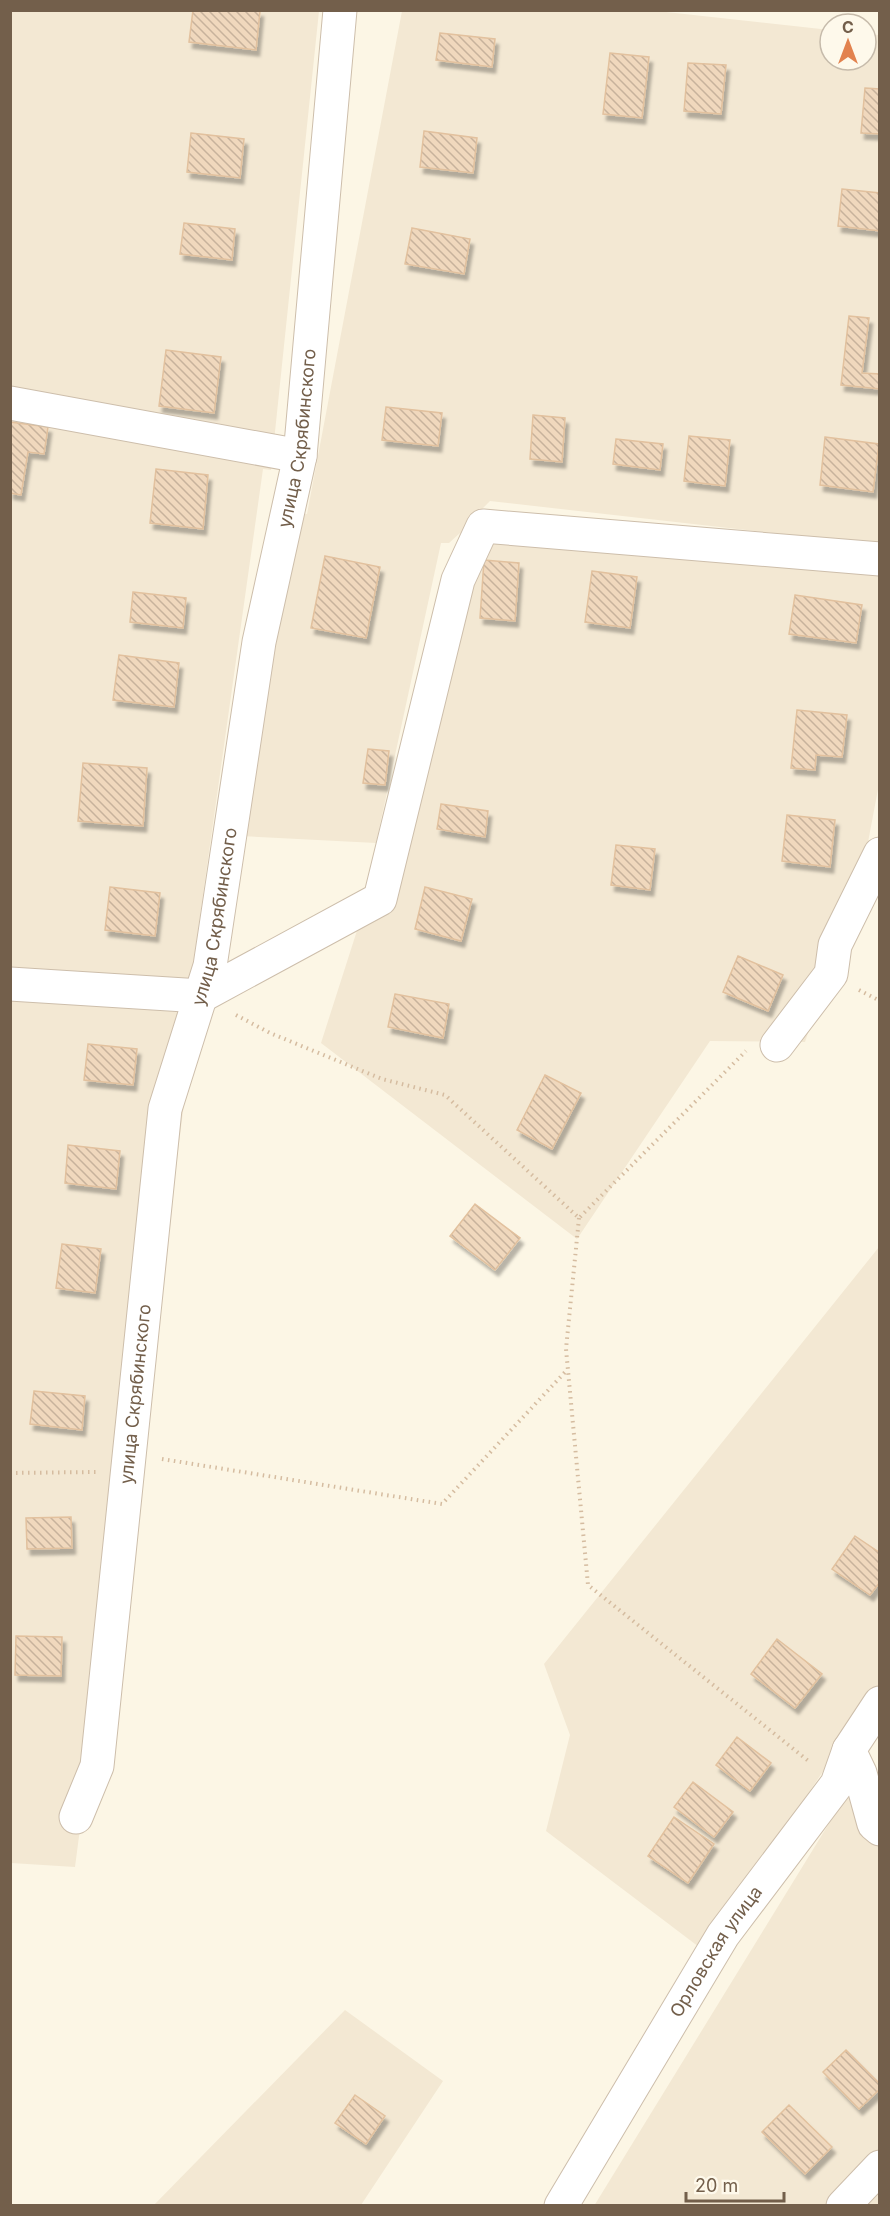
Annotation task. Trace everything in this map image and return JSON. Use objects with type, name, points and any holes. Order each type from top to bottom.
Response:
[{"type":"street","name":"улица Скрябинского","points":[[76,1817],[97,1766],[165,1109],[210,966],[259,642],[300,456],[340,10]]},
{"type":"street","points":[[10,403],[300,456]]},
{"type":"street","points":[[10,984],[201,996],[380,899],[458,580],[483,526],[879,559]]},
{"type":"street","points":[[762,1048],[831,974],[835,945],[879,854]]},
{"type":"street","name":"Орловская улица","points":[[561,2205],[723,1935],[837,1784],[849,1750],[879,1703]]},
{"type":"street","points":[[849,1750],[860,1773],[874,1824],[879,1829]]},
{"type":"street","points":[[843,2205],[879,2167]]},
{"type":"path","points":[[201,996],[270,1033],[382,1079],[445,1095],[579,1218]]},
{"type":"path","points":[[762,1048],[579,1218],[566,1349],[588,1585],[837,1784]]},
{"type":"path","points":[[10,1473],[127,1462],[442,1504],[568,1370]]},
{"type":"shaded area","points":[[648,10],[818,29],[818,72],[878,72],[879,35],[879,545],[490,501],[478,513],[879,555],[879,784],[862,874],[805,1042],[710,1041],[577,1239],[321,1043],[402,790],[450,565],[460,533],[449,543],[441,543],[376,843],[241,836],[300,513],[307,514],[402,11]]},
{"type":"shaded area","points":[[11,11],[319,11],[271,470],[263,469],[187,1008],[11,982]]},
{"type":"shaded area","points":[[10,986],[195,1015],[135,1496],[93,1729],[75,1867],[11,1863]]},
{"type":"shaded area","points":[[879,1247],[879,1688],[703,1950],[546,1831],[570,1735],[544,1664]]},
{"type":"shaded area","points":[[860,1773],[880,1790],[879,2205],[594,2206]]},
{"type":"shaded area","points":[[345,2010],[443,2081],[361,2205],[153,2206]]},
{"type":"building","points":[[193,10],[260,11],[256,50],[189,42]]},
{"type":"building","points":[[440,33],[495,39],[492,67],[436,60]]},
{"type":"building","points":[[610,53],[649,57],[642,118],[603,114]]},
{"type":"building","points":[[688,63],[726,65],[721,114],[684,111]]},
{"type":"building","points":[[865,88],[880,89],[880,134],[861,133]]},
{"type":"building","points":[[424,131],[477,138],[473,173],[420,167]]},
{"type":"building","points":[[191,133],[244,139],[240,178],[187,172]]},
{"type":"building","points":[[842,189],[880,193],[880,231],[838,226]]},
{"type":"building","points":[[184,223],[235,229],[232,260],[180,254]]},
{"type":"building","points":[[412,228],[470,239],[464,274],[405,264]]},
{"type":"building","points":[[849,316],[869,318],[862,373],[880,374],[880,389],[841,385]]},
{"type":"building","points":[[166,350],[221,357],[214,413],[159,406]]},
{"type":"building","points":[[386,407],[442,413],[438,446],[382,440]]},
{"type":"building","points":[[533,415],[565,418],[562,462],[530,459]]},
{"type":"building","points":[[10,422],[48,427],[44,454],[28,452],[21,495],[10,493]]},
{"type":"building","points":[[689,436],[730,440],[725,486],[684,481]]},
{"type":"building","points":[[825,437],[879,444],[873,492],[820,485]]},
{"type":"building","points":[[616,439],[663,444],[660,470],[613,464]]},
{"type":"building","points":[[156,469],[208,475],[203,529],[150,523]]},
{"type":"building","points":[[325,556],[380,567],[366,638],[311,628]]},
{"type":"building","points":[[484,560],[519,563],[515,621],[480,618]]},
{"type":"building","points":[[592,571],[637,577],[630,628],[585,622]]},
{"type":"building","points":[[133,592],[186,598],[183,628],[130,622]]},
{"type":"building","points":[[795,595],[862,605],[856,643],[789,634]]},
{"type":"building","points":[[119,655],[179,663],[174,707],[113,700]]},
{"type":"building","points":[[797,710],[847,715],[842,757],[816,755],[815,770],[791,768]]},
{"type":"building","points":[[368,749],[389,751],[385,785],[363,783]]},
{"type":"building","points":[[83,763],[147,768],[143,826],[78,821]]},
{"type":"building","points":[[441,804],[488,811],[485,837],[437,829]]},
{"type":"building","points":[[787,815],[835,820],[830,867],[782,861]]},
{"type":"building","points":[[616,845],[655,849],[650,890],[611,885]]},
{"type":"building","points":[[110,887],[160,893],[155,936],[105,930]]},
{"type":"building","points":[[425,887],[472,899],[461,941],[415,929]]},
{"type":"building","points":[[738,956],[783,975],[768,1011],[723,992]]},
{"type":"building","points":[[395,994],[449,1004],[443,1038],[388,1027]]},
{"type":"building","points":[[88,1044],[137,1049],[133,1085],[84,1080]]},
{"type":"building","points":[[545,1075],[581,1093],[552,1149],[517,1130]]},
{"type":"building","points":[[68,1145],[120,1151],[116,1189],[65,1183]]},
{"type":"building","points":[[475,1204],[520,1238],[495,1270],[450,1236]]},
{"type":"building","points":[[62,1244],[101,1249],[95,1293],[56,1288]]},
{"type":"building","points":[[34,1391],[85,1396],[82,1430],[30,1424]]},
{"type":"building","points":[[71,1517],[72,1548],[27,1549],[26,1518]]},
{"type":"building","points":[[855,1536],[880,1553],[880,1582],[870,1595],[832,1569]]},
{"type":"building","points":[[16,1636],[62,1637],[61,1676],[15,1675]]},
{"type":"building","points":[[777,1639],[822,1674],[795,1708],[751,1674]]},
{"type":"building","points":[[737,1737],[771,1763],[750,1791],[716,1765]]},
{"type":"building","points":[[693,1782],[733,1812],[714,1837],[674,1807]]},
{"type":"building","points":[[674,1817],[714,1844],[688,1883],[648,1856]]},
{"type":"building","points":[[846,2050],[880,2084],[880,2089],[859,2109],[823,2072]]},
{"type":"building","points":[[355,2095],[385,2116],[366,2144],[335,2123]]},
{"type":"building","points":[[789,2105],[832,2147],[805,2174],[762,2132]]}]
